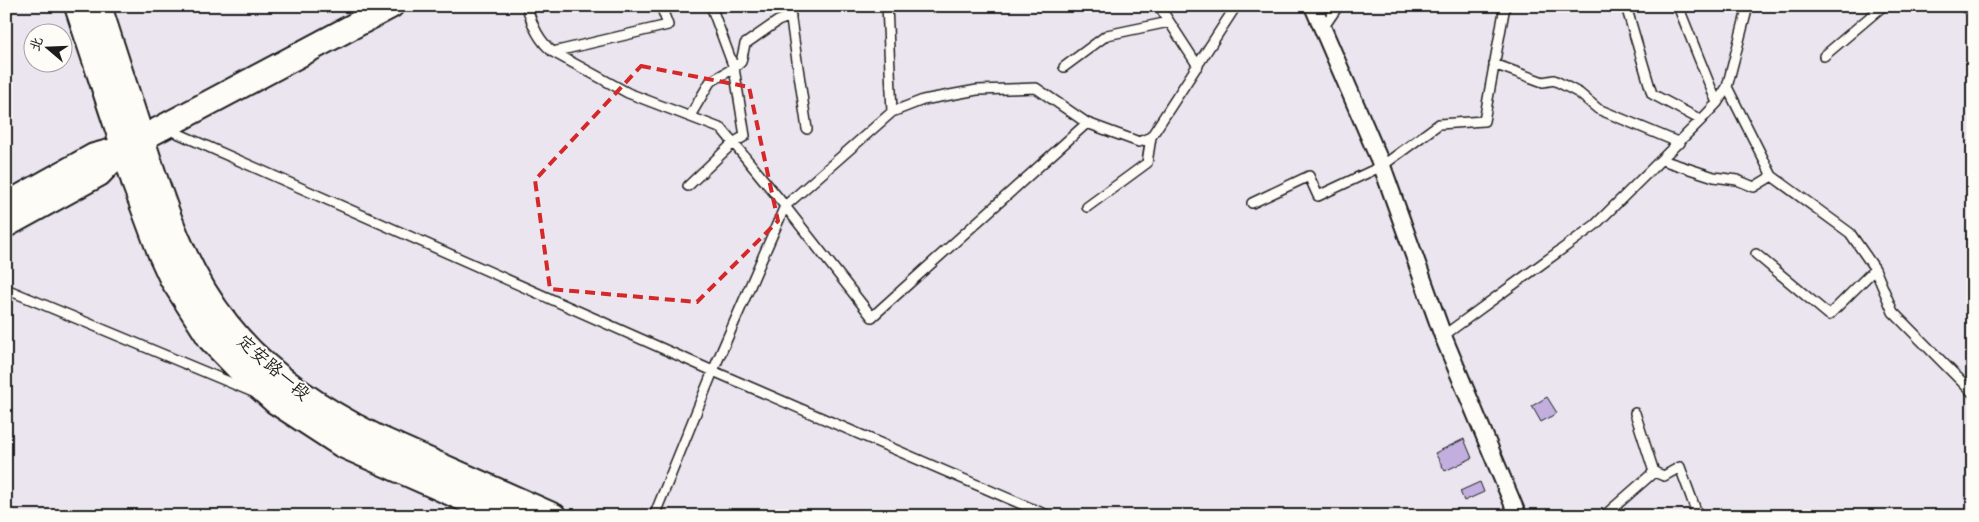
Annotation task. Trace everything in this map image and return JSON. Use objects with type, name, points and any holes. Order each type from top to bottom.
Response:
[{"type":"main road","name":"定安路一段","points":[[77,6],[133,143],[191,267],[218,313],[254,355],[307,398],[351,424],[554,516]]},
{"type":"main road","name":"定安路一段","points":[[99,6],[133,143],[135,185],[172,279],[211,340],[222,353],[276,402],[342,445],[503,516]]},
{"type":"main road","points":[[6,205],[94,156],[133,143],[164,127],[391,6]]},
{"type":"main road","points":[[6,225],[99,174],[133,143]]},
{"type":"street","points":[[1313,6],[1382,166],[1443,336],[1518,516]]},
{"type":"lane","points":[[527,6],[530,20],[546,46],[553,52],[628,93],[722,129],[872,317],[1087,123]]},
{"type":"lane","points":[[553,52],[668,25],[661,6]]},
{"type":"lane","points":[[688,186],[732,143],[745,136],[734,68],[711,6]]},
{"type":"lane","points":[[789,6],[807,129]]},
{"type":"lane","points":[[888,6],[892,112]]},
{"type":"lane","points":[[1159,6],[1198,66]]},
{"type":"lane","points":[[1087,207],[1147,163],[1151,137],[1236,6]]},
{"type":"lane","points":[[1323,28],[1338,6]]},
{"type":"lane","points":[[1252,204],[1309,176],[1318,196],[1382,166],[1439,124],[1484,121],[1505,6]]},
{"type":"lane","points":[[1678,6],[1717,103]]},
{"type":"lane","points":[[1443,336],[1595,225],[1702,120],[1717,103],[1727,87],[1748,6]]},
{"type":"lane","points":[[1824,56],[1883,6]]},
{"type":"lane","points":[[1963,6],[1973,12]]},
{"type":"lane","points":[[1628,13],[1652,94],[1702,120]]},
{"type":"lane","points":[[690,116],[710,82],[742,62],[745,44],[778,21],[791,16]]},
{"type":"lane","points":[[1064,68],[1107,34],[1169,22]]},
{"type":"lane","points":[[1494,64],[1543,82],[1554,80],[1579,93],[1598,109],[1680,143]]},
{"type":"lane","points":[[1727,87],[1772,176],[1850,233],[1876,269],[1893,312],[1973,393]]},
{"type":"lane","points":[[654,516],[713,371],[785,206],[892,112],[923,100],[968,92],[1036,88],[1087,123],[1139,142],[1151,137]]},
{"type":"lane","points":[[164,127],[713,371],[1049,516]]},
{"type":"lane","points":[[1662,160],[1714,177],[1737,180],[1754,187],[1772,176]]},
{"type":"lane","points":[[1756,254],[1830,315],[1876,269]]},
{"type":"lane","points":[[6,289],[276,402]]},
{"type":"lane","points":[[1634,413],[1654,472],[1664,476],[1680,467],[1698,516]]},
{"type":"lane","points":[[1604,516],[1654,472]]},
{"type":"highlighted area","points":[[641,66],[749,87],[778,221],[697,302],[550,289],[535,180]]},
{"type":"building","points":[[1547,397],[1557,413],[1541,422],[1532,406]]},
{"type":"building","points":[[1464,439],[1472,458],[1445,471],[1435,453]]},
{"type":"building","points":[[1480,482],[1484,492],[1464,501],[1460,491]]}]
